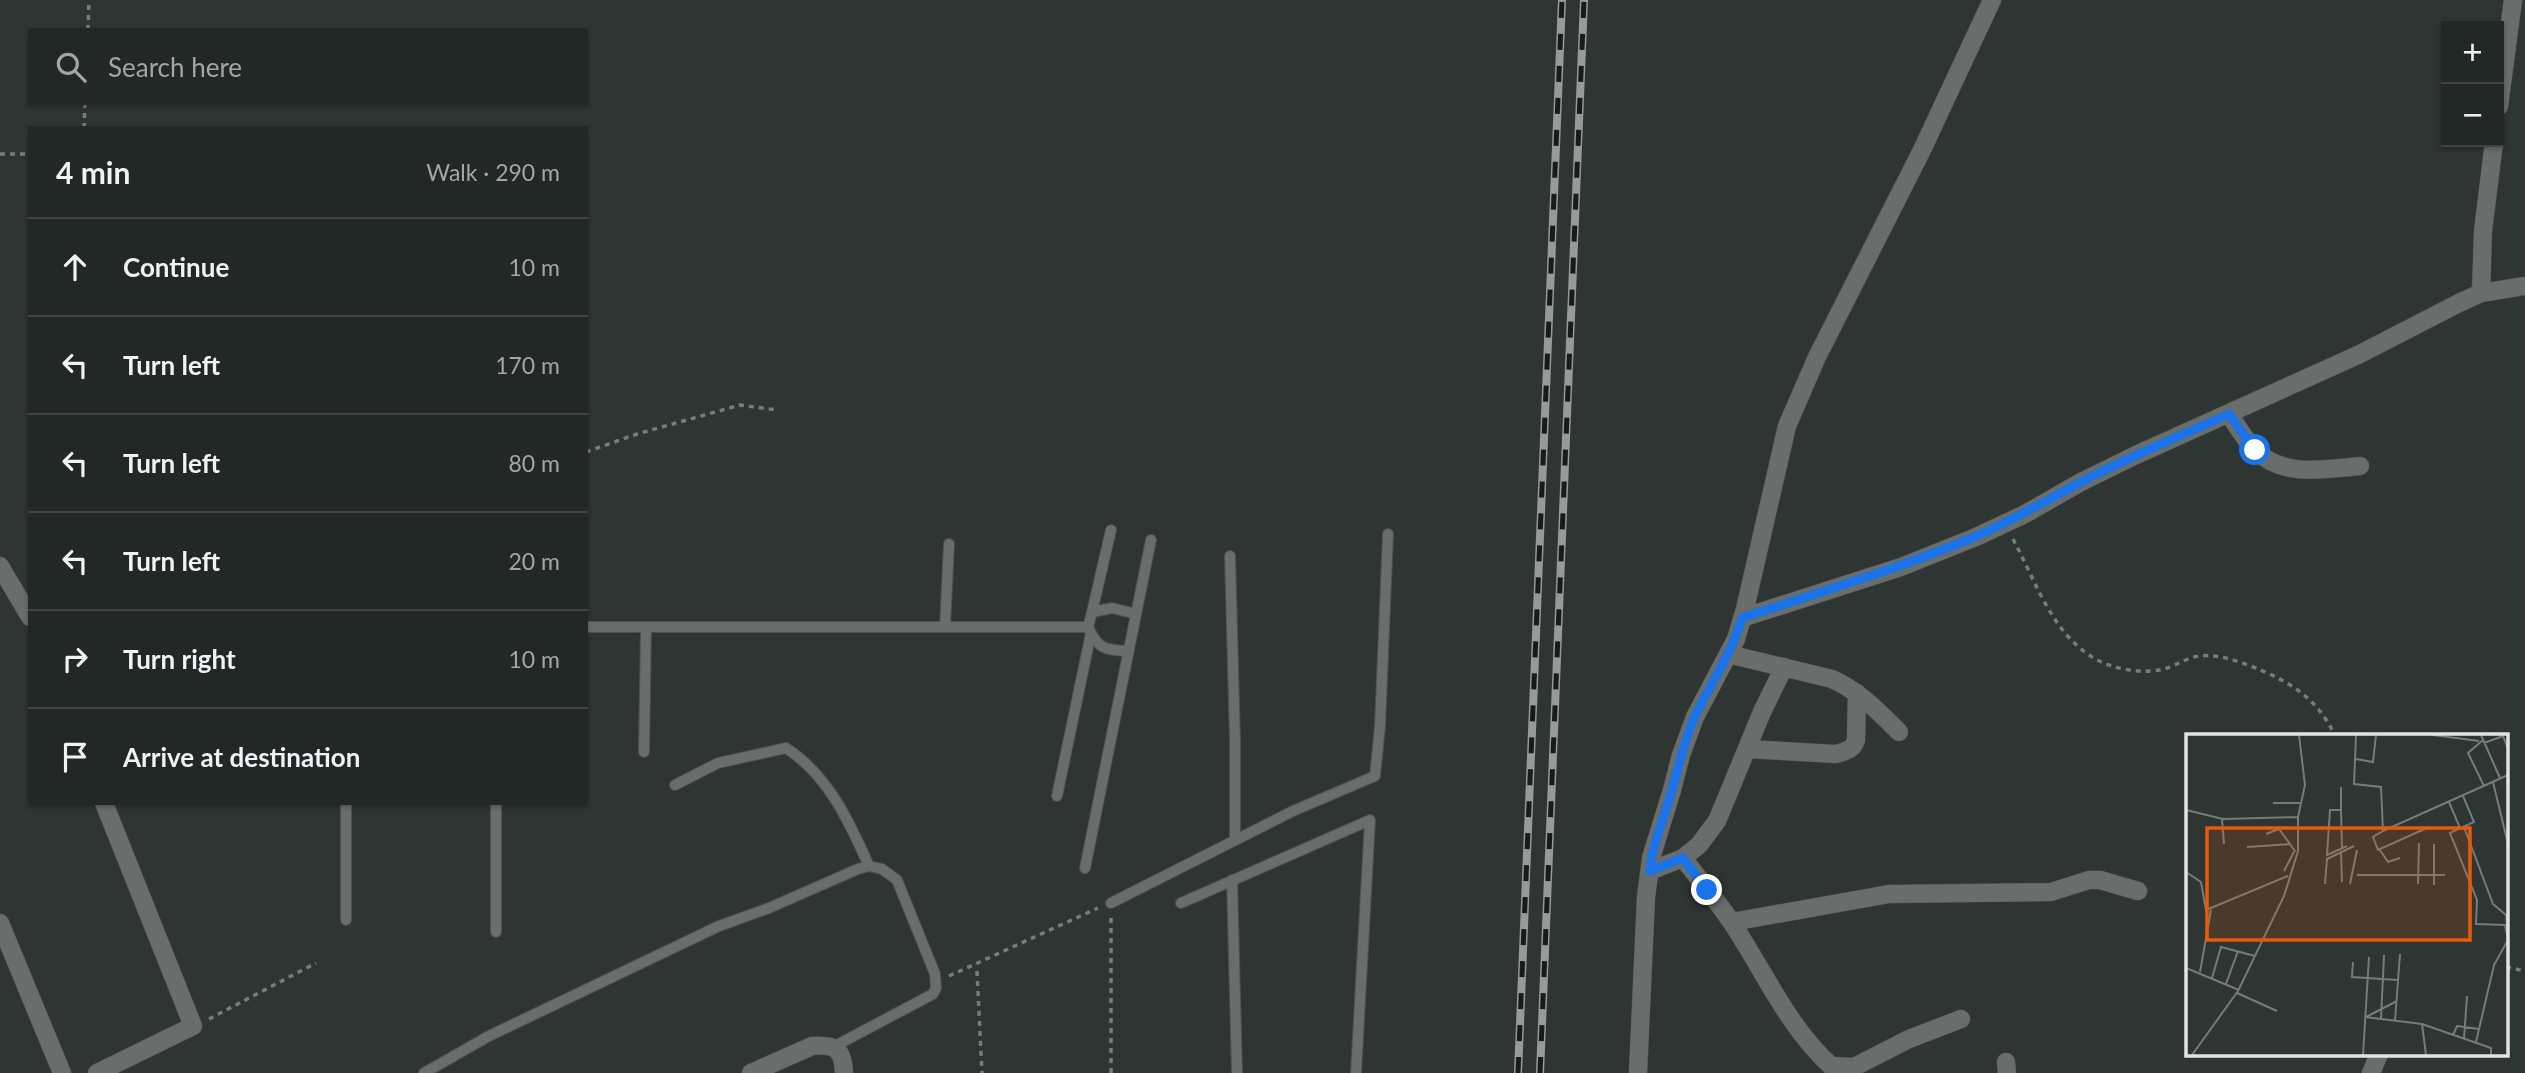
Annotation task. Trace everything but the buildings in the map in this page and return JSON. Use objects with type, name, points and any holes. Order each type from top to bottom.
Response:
[{"type":"street","points":[[1638,1073],[1646,897],[1651,858],[1695,717],[1736,639],[1787,426],[1817,357],[1922,150],[1993,0]]},
{"type":"street","points":[[2502,84],[2512,0]]},
{"type":"street","points":[[2480,293],[2483,231],[2493,147]]},
{"type":"street","points":[[1742,618],[1901,567],[2004,524],[2136,455],[2358,355],[2480,293],[2525,286]]},
{"type":"street","points":[[2229,414],[2255,450],[2268,460],[2286,468],[2313,470],[2360,466]]},
{"type":"street","points":[[0,566],[28,614]]},
{"type":"street","points":[[1728,654],[1832,679],[1857,692],[1899,732]]},
{"type":"street","points":[[1650,871],[1683,858],[1699,845],[1717,821],[1784,667]]},
{"type":"street","points":[[1747,749],[1836,754],[1849,751],[1856,740],[1857,692]]},
{"type":"street","points":[[97,1073],[193,1027],[105,805]]},
{"type":"street","points":[[1683,858],[1732,922],[1761,973],[1817,1054],[1831,1066],[1854,1067],[1909,1039],[1961,1019]]},
{"type":"street","points":[[1732,922],[1889,894],[2051,892],[2090,880],[2100,880],[2138,891]]},
{"type":"street","points":[[0,923],[62,1073]]},
{"type":"street","points":[[751,1073],[812,1046],[832,1047],[843,1058],[844,1073]]},
{"type":"street","points":[[2371,1073],[2378,1056]]},
{"type":"lane","points":[[1057,796],[1092,612],[1111,530]]},
{"type":"lane","points":[[1111,903],[1293,811],[1375,776],[1380,726],[1388,534]]},
{"type":"lane","points":[[1086,867],[1151,540]]},
{"type":"lane","points":[[946,627],[949,544]]},
{"type":"lane","points":[[1230,556],[1235,839]]},
{"type":"lane","points":[[1092,612],[1112,608],[1136,614]]},
{"type":"lane","points":[[588,627],[946,627],[1089,630]]},
{"type":"lane","points":[[643,752],[646,627]]},
{"type":"lane","points":[[1089,630],[1097,644],[1111,650],[1129,651]]},
{"type":"lane","points":[[675,785],[718,764],[786,748],[805,760],[836,799],[869,866]]},
{"type":"lane","points":[[346,805],[346,920]]},
{"type":"lane","points":[[496,805],[496,932]]},
{"type":"lane","points":[[1181,903],[1370,820],[1356,1073]]},
{"type":"lane","points":[[424,1073],[489,1036],[719,926],[869,866],[882,869],[897,880],[935,974],[933,994],[832,1047]]},
{"type":"lane","points":[[1232,880],[1237,1073]]},
{"type":"path","points":[[88,28],[89,0]]},
{"type":"path","points":[[84,126],[85,105]]},
{"type":"path","points":[[0,154],[28,155]]},
{"type":"path","points":[[588,451],[637,434],[740,405],[777,410]]},
{"type":"path","points":[[2004,524],[2051,614],[2065,635],[2092,657],[2134,670],[2158,670],[2196,657],[2231,658],[2284,680],[2311,701],[2334,734]]},
{"type":"path","points":[[936,982],[1111,903],[1111,1073]]},
{"type":"path","points":[[193,1027],[316,963]]},
{"type":"path","points":[[977,971],[982,1073]]},
{"type":"railway","points":[[1518,1073],[1562,0]]},
{"type":"railway","points":[[1540,1073],[1584,0]]},
{"type":"route","points":[[1707,890],[1683,858],[1650,871],[1651,858],[1695,717],[1736,639],[1742,618],[1901,567],[1976,537],[2136,455],[2229,414],[2255,450]]}]
